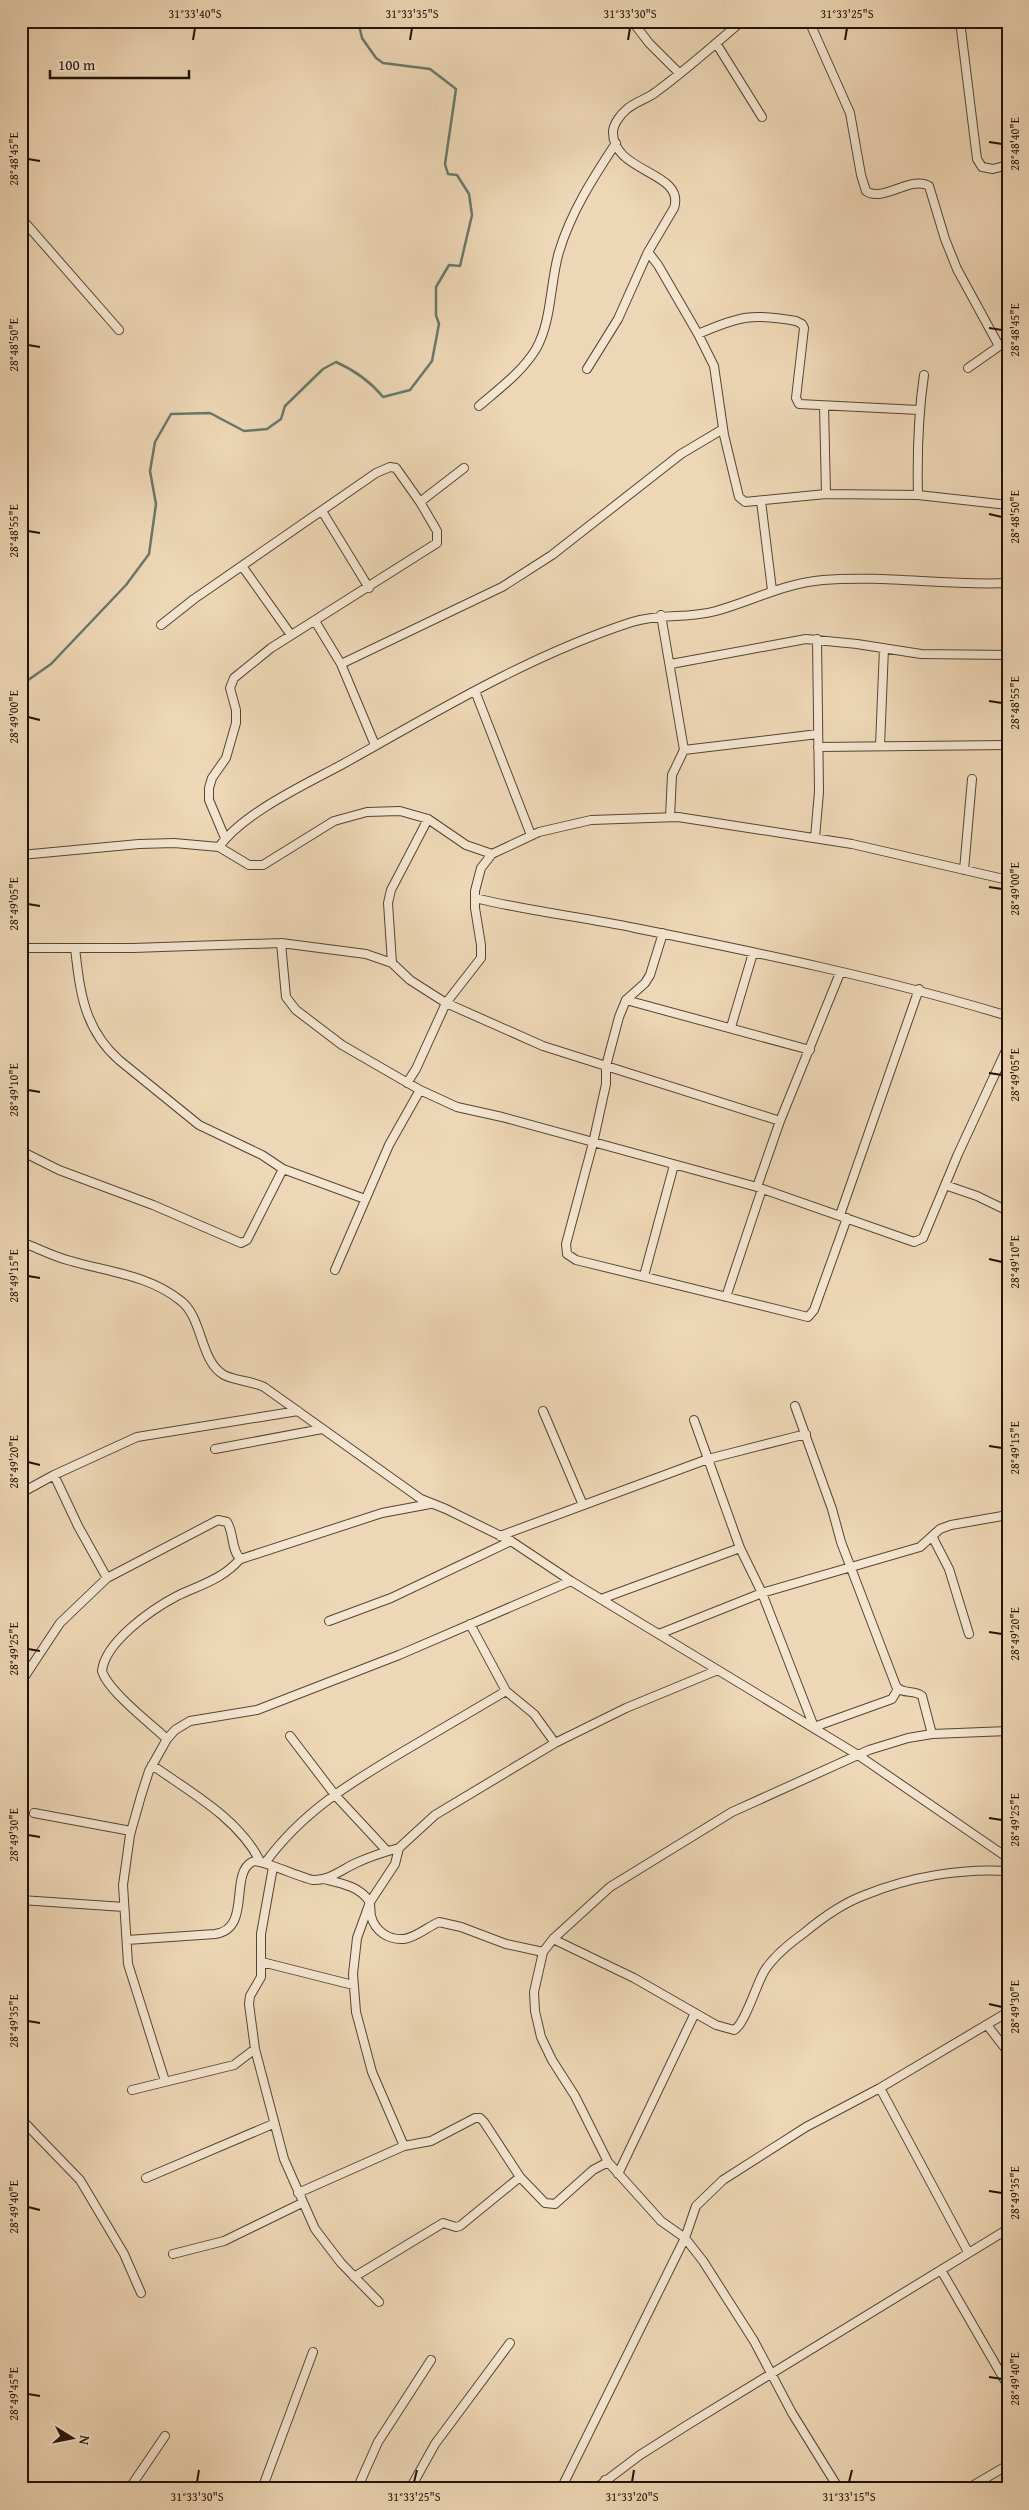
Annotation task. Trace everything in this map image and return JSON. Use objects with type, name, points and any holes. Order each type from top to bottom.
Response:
[{"type":"street","points":[[632,21],[649,43],[678,73]]},
{"type":"street","points":[[586,369],[618,319],[648,252],[674,208],[676,200],[675,191],[670,186],[644,172],[626,158],[616,143],[613,131],[619,117],[629,107],[656,92],[742,21]]},
{"type":"street","points":[[809,21],[850,113],[866,191],[876,194],[920,183],[930,186],[945,239],[957,269],[999,346]]},
{"type":"street","points":[[960,21],[977,158],[982,167],[986,168],[1008,165]]},
{"type":"street","points":[[716,43],[762,117]]},
{"type":"street","points":[[479,406],[520,371],[537,348],[546,320],[559,252],[572,219],[590,183],[616,143]]},
{"type":"street","points":[[21,218],[119,330]]},
{"type":"street","points":[[648,252],[658,265],[698,334],[714,366],[723,429],[739,497],[745,502],[826,494],[918,495],[1008,505]]},
{"type":"street","points":[[698,334],[725,322],[749,316],[771,317],[802,324],[804,328],[796,401],[802,406],[918,410]]},
{"type":"street","points":[[968,368],[1008,340]]},
{"type":"street","points":[[918,495],[918,410],[924,375]]},
{"type":"street","points":[[824,406],[826,494]]},
{"type":"street","points":[[341,664],[502,587],[552,555],[680,454],[723,429]]},
{"type":"street","points":[[161,626],[194,598],[322,511],[352,488],[390,467],[398,469],[437,532],[437,543],[370,588],[291,635],[241,670],[230,683],[236,710],[236,723],[226,758],[212,778],[209,794],[214,815],[225,838]]},
{"type":"street","points":[[420,502],[464,468]]},
{"type":"street","points":[[761,501],[772,590]]},
{"type":"street","points":[[322,511],[370,588]]},
{"type":"street","points":[[242,566],[291,635]]},
{"type":"street","points":[[219,847],[225,838],[242,824],[298,788],[475,691],[600,633],[661,615],[701,615],[739,604],[772,590],[822,580],[879,579],[1008,583]]},
{"type":"street","points":[[661,615],[671,664],[684,750],[672,775],[670,817]]},
{"type":"street","points":[[315,621],[341,664],[375,745]]},
{"type":"street","points":[[671,664],[773,644],[816,639],[921,654],[1008,655]]},
{"type":"street","points":[[815,838],[819,792],[816,639]]},
{"type":"street","points":[[880,746],[884,648]]},
{"type":"street","points":[[475,691],[531,835]]},
{"type":"street","points":[[684,750],[818,734]]},
{"type":"street","points":[[818,747],[1008,745]]},
{"type":"street","points":[[964,870],[972,779]]},
{"type":"street","points":[[21,855],[140,844],[219,847],[249,865],[263,865],[334,821],[367,812],[400,811],[428,819],[466,845],[492,854]]},
{"type":"street","points":[[407,1083],[416,1069],[446,1003],[481,958],[475,898],[482,868],[492,854],[531,835],[591,820],[670,817],[815,838],[890,852],[1008,880]]},
{"type":"street","points":[[392,963],[388,903],[391,890],[428,819]]},
{"type":"street","points":[[475,898],[511,907],[753,952],[840,973],[919,989],[1008,1016]]},
{"type":"street","points":[[663,934],[650,975],[645,983],[626,1000],[619,1017],[606,1066],[606,1084],[593,1143],[566,1244],[566,1254],[576,1260],[804,1317],[810,1316],[919,989]]},
{"type":"street","points":[[281,943],[286,997],[296,1010],[342,1045],[420,1090],[456,1107],[502,1117],[759,1188],[910,1241],[918,1241],[923,1238],[1008,1046]]},
{"type":"street","points":[[21,948],[179,948],[281,943],[366,954],[392,963],[410,980],[446,1003],[542,1046],[780,1121]]},
{"type":"street","points":[[75,948],[83,1005],[108,1050],[199,1125],[262,1155],[283,1169],[365,1199]]},
{"type":"street","points":[[731,1027],[753,952]]},
{"type":"street","points":[[726,1297],[780,1121],[840,973]]},
{"type":"street","points":[[626,1000],[810,1050]]},
{"type":"street","points":[[335,1270],[389,1145],[420,1090]]},
{"type":"street","points":[[21,1151],[59,1170],[153,1205],[241,1244],[247,1240],[283,1169]]},
{"type":"street","points":[[644,1276],[674,1165]]},
{"type":"street","points":[[945,1185],[977,1196],[1008,1211]]},
{"type":"street","points":[[21,1242],[72,1262],[114,1270],[165,1290],[182,1302],[191,1312],[202,1342],[218,1370],[225,1375],[255,1382],[409,1491],[511,1542],[571,1581],[814,1727],[1008,1858]]},
{"type":"street","points":[[795,1406],[850,1566],[898,1689]]},
{"type":"street","points":[[21,1493],[54,1475],[137,1437],[298,1411]]},
{"type":"street","points":[[543,1411],[583,1505]]},
{"type":"street","points":[[694,1420],[740,1548],[762,1593],[814,1727]]},
{"type":"street","points":[[216,1449],[322,1428]]},
{"type":"street","points":[[500,1536],[708,1459],[806,1434]]},
{"type":"street","points":[[54,1475],[78,1526],[108,1578]]},
{"type":"street","points":[[167,1739],[132,1708],[108,1682],[102,1671],[105,1658],[122,1636],[138,1622],[175,1598],[229,1571],[240,1559],[382,1513],[432,1504]]},
{"type":"street","points":[[659,1634],[762,1593],[920,1547],[940,1529],[951,1525],[1008,1515]]},
{"type":"street","points":[[21,1682],[60,1623],[108,1578],[218,1520],[227,1522],[230,1527],[240,1559]]},
{"type":"street","points":[[932,1536],[949,1569],[969,1634]]},
{"type":"street","points":[[330,1621],[391,1598],[511,1542]]},
{"type":"street","points":[[602,1599],[740,1548]]},
{"type":"street","points":[[165,2081],[128,1964],[123,1885],[131,1831],[141,1796],[152,1765],[167,1739],[182,1725],[257,1710],[571,1581]]},
{"type":"street","points":[[470,1624],[506,1690],[534,1714],[555,1743]]},
{"type":"street","points":[[21,1664],[30,1669]]},
{"type":"street","points":[[127,1940],[215,1934],[227,1930],[234,1920],[246,1868],[254,1861],[315,1880],[322,1879],[387,1851],[399,1848],[435,1815],[555,1743],[626,1708],[718,1670]]},
{"type":"street","points":[[814,1727],[892,1699],[898,1689]]},
{"type":"street","points":[[898,1689],[916,1692],[922,1696],[932,1734]]},
{"type":"street","points":[[379,2302],[354,2276],[315,2229],[284,2159],[273,2124],[255,2049],[248,2004],[250,1996],[261,1976],[266,1864],[282,1839],[301,1820],[335,1795],[506,1690]]},
{"type":"street","points":[[839,2489],[771,2376],[728,2299],[684,2238],[661,2221],[608,2162],[575,2096],[552,2060],[541,2036],[535,2011],[534,1992],[544,1952],[553,1939],[610,1887],[732,1812],[858,1755],[908,1738],[932,1734],[1008,1731]]},
{"type":"street","points":[[290,1736],[335,1795],[387,1851]]},
{"type":"street","points":[[152,1765],[231,1822],[266,1864]]},
{"type":"street","points":[[34,1813],[131,1831]]},
{"type":"street","points":[[399,1848],[395,1864],[370,1902],[357,1938],[353,1985],[356,2012],[372,2072],[404,2146]]},
{"type":"street","points":[[553,1939],[634,1978],[723,2028],[738,2028],[765,1969],[789,1944],[825,1917],[864,1895],[929,1877],[967,1871],[1008,1871]]},
{"type":"street","points":[[322,1879],[358,1890],[370,1902],[371,1917],[381,1933],[390,1938],[410,1937],[439,1922],[461,1927],[506,1944],[544,1952]]},
{"type":"street","points":[[21,1900],[124,1907]]},
{"type":"street","points":[[262,1962],[353,1985]]},
{"type":"street","points":[[561,2489],[684,2238],[696,2206],[722,2180],[836,2110],[880,2088],[1008,2012]]},
{"type":"street","points":[[618,2174],[695,2013]]},
{"type":"street","points":[[987,2025],[1008,2052]]},
{"type":"street","points":[[132,2090],[234,2065],[255,2049]]},
{"type":"street","points":[[880,2088],[968,2252]]},
{"type":"street","points":[[298,2193],[404,2146],[431,2141],[469,2120],[480,2118],[520,2177],[540,2199],[550,2205],[555,2204],[593,2170],[608,2162]]},
{"type":"street","points":[[21,2119],[80,2180],[124,2254],[142,2294]]},
{"type":"street","points":[[146,2178],[273,2124]]},
{"type":"street","points":[[354,2276],[443,2223],[456,2227],[460,2226],[520,2177]]},
{"type":"street","points":[[173,2254],[224,2241],[302,2203]]},
{"type":"street","points":[[595,2489],[605,2480],[689,2424],[771,2376],[968,2252],[1008,2229]]},
{"type":"street","points":[[941,2270],[1008,2386]]},
{"type":"street","points":[[410,2489],[435,2444],[510,2343]]},
{"type":"street","points":[[262,2489],[313,2352]]},
{"type":"street","points":[[356,2489],[378,2442],[431,2360]]},
{"type":"street","points":[[129,2489],[165,2436]]},
{"type":"street","points":[[967,2489],[1008,2465]]},
{"type":"street","points":[[605,2480],[611,2489]]},
{"type":"waterway","points":[[21,685],[51,664],[126,585],[149,554],[156,504],[150,471],[155,442],[171,414],[210,413],[244,431],[267,429],[281,419],[285,406],[323,369],[336,362],[362,377],[383,397],[410,390],[432,361],[439,324],[436,315],[436,287],[449,265],[460,266],[472,215],[469,194],[457,175],[448,174],[445,164],[456,89],[430,69],[383,63],[376,58],[362,38],[358,21]]}]
